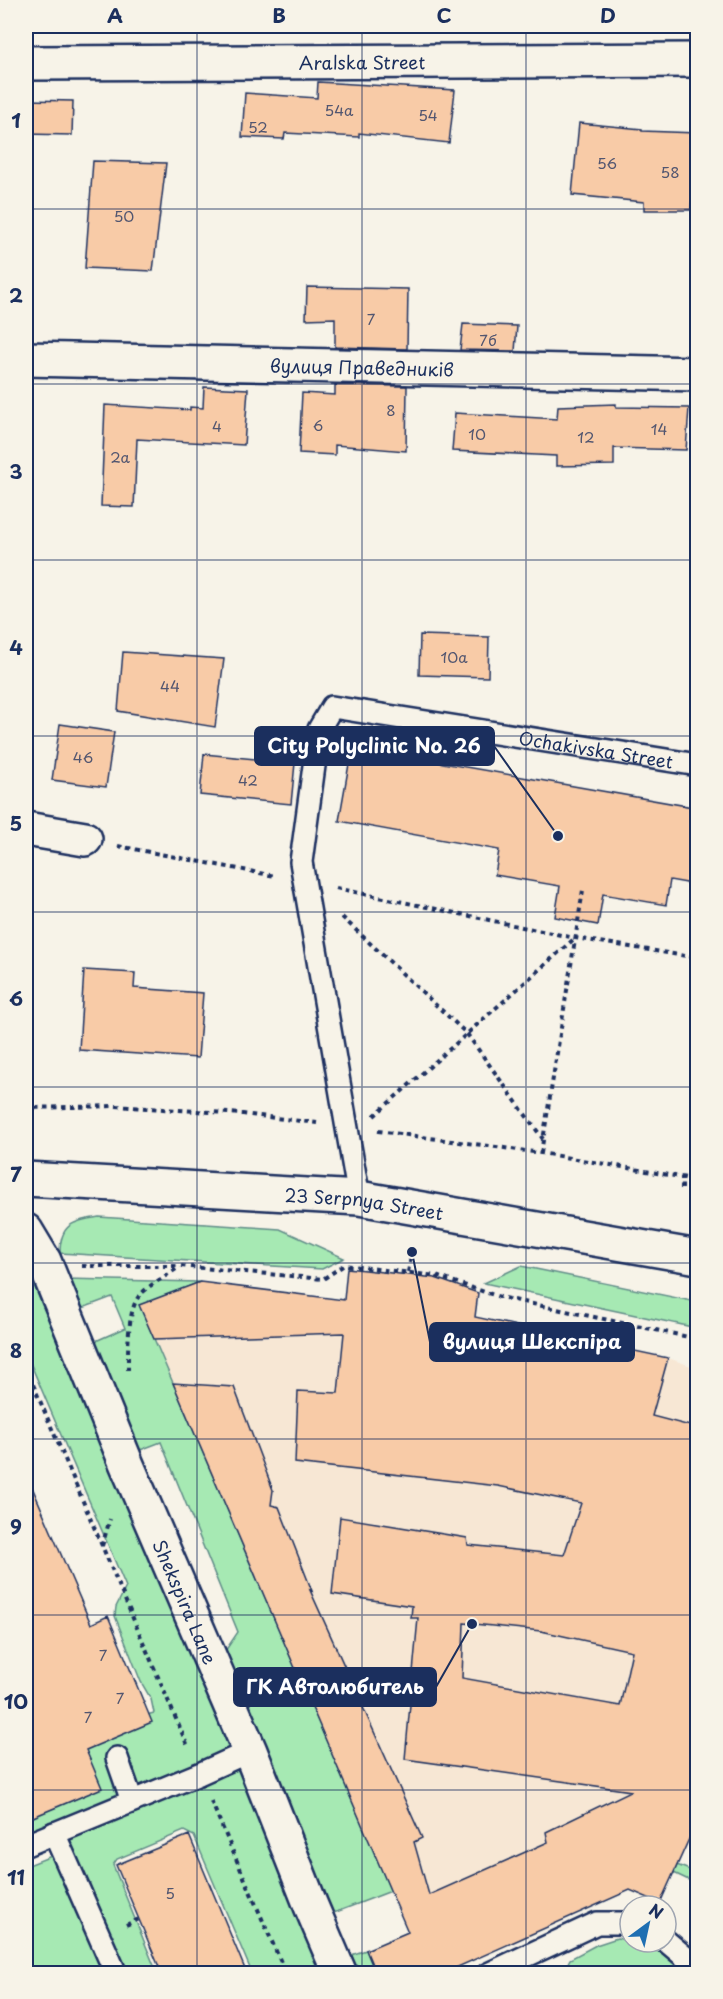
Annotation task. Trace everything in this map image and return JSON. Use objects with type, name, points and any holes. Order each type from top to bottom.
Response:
[{"type":"street","name":"Aralska Street","points":[[26,63],[698,60]]},
{"type":"street","name":"вулиця Праведників","points":[[26,358],[698,374]]},
{"type":"street","points":[[26,829],[85,839]]},
{"type":"street","name":"23 Serpnya Street","points":[[26,1179],[359,1198],[698,1257]]},
{"type":"street","name":"Shekspira Lane","points":[[26,1231],[44,1261],[127,1465],[250,1751],[340,1974]]},
{"type":"lane","name":"Ochakivska Street","points":[[303,872],[319,729],[332,707],[698,765]]},
{"type":"lane","points":[[303,872],[359,1198]]},
{"type":"lane","points":[[26,1845],[200,1774],[250,1751]]},
{"type":"lane","points":[[117,1758],[132,1801]]},
{"type":"lane","points":[[54,1833],[116,1974]]},
{"type":"lane","points":[[488,1974],[597,1923],[618,1923]]},
{"type":"lane","points":[[678,1951],[698,1968]]},
{"type":"path","points":[[85,839],[303,872],[575,938],[698,958]]},
{"type":"path","points":[[303,872],[467,1034],[543,1139]]},
{"type":"path","points":[[541,1153],[583,890]]},
{"type":"path","points":[[369,1120],[575,938]]},
{"type":"path","points":[[682,1189],[682,1177],[698,1180]]},
{"type":"path","points":[[408,1272],[412,1252]]},
{"type":"path","points":[[44,1261],[61,1266],[180,1266],[323,1279],[344,1265],[408,1272],[436,1276],[500,1297],[698,1339]]},
{"type":"path","points":[[128,1376],[128,1343],[134,1307],[139,1296],[180,1266]]},
{"type":"path","points":[[26,1368],[286,1974]]},
{"type":"shaded area","points":[[200,1282],[475,1318],[668,1358],[697,1368],[697,1549],[659,1711],[615,1835],[408,1932],[139,1305]]},
{"type":"green space","points":[[99,1217],[280,1229],[344,1258],[322,1269],[60,1253],[65,1230],[82,1220]]},
{"type":"green space","points":[[521,1266],[697,1302],[697,1328],[484,1283]]},
{"type":"green space","points":[[26,1267],[234,1746],[199,1762],[182,1774],[26,1838],[26,1794],[68,1768],[90,1738],[121,1722],[154,1713],[151,1699],[141,1682],[115,1616],[116,1607],[126,1587],[26,1353]]},
{"type":"green space","points":[[65,1279],[200,1282],[140,1306],[391,1891],[331,1914],[219,1660],[238,1632],[161,1442],[135,1452],[89,1344],[125,1328],[112,1297],[80,1309]]},
{"type":"green space","points":[[239,1762],[326,1973],[252,1973],[194,1836],[184,1831],[117,1859],[113,1865],[157,1973],[121,1973],[67,1842],[71,1835]]},
{"type":"green space","points":[[54,1855],[105,1973],[26,1974],[26,1866]]},
{"type":"green space","points":[[677,1865],[697,1873],[697,1884],[674,1873]]},
{"type":"green space","points":[[618,1938],[618,1954],[665,1954],[684,1973],[562,1974],[570,1959],[596,1945]]},
{"type":"green space","points":[[366,1950],[376,1973],[350,1973],[347,1965],[351,1955]]},
{"type":"building","points":[[318,82],[455,90],[449,143],[359,133],[359,137],[285,133],[284,139],[242,137],[245,93],[317,98]]},
{"type":"building","points":[[26,100],[73,101],[72,135],[26,134]]},
{"type":"building","points":[[579,123],[642,129],[642,131],[697,133],[691,210],[644,210],[644,202],[572,195]]},
{"type":"building","points":[[93,161],[166,163],[153,271],[85,268]]},
{"type":"building","points":[[307,287],[408,289],[407,349],[335,347],[335,318],[306,319]]},
{"type":"building","points":[[463,324],[517,326],[515,351],[460,350]]},
{"type":"building","points":[[335,385],[407,386],[406,451],[335,445],[335,455],[299,453],[302,393],[335,395]]},
{"type":"building","points":[[204,387],[248,389],[244,445],[137,439],[134,507],[101,506],[105,405],[190,410],[190,407],[203,408]]},
{"type":"building","points":[[616,404],[616,407],[689,408],[686,450],[614,448],[614,465],[556,466],[556,456],[452,451],[455,413],[557,419],[558,406]]},
{"type":"building","points":[[420,635],[489,637],[488,677],[419,675]]},
{"type":"building","points":[[123,652],[224,659],[215,727],[118,711]]},
{"type":"building","points":[[60,724],[114,732],[106,787],[52,780]]},
{"type":"building","points":[[352,747],[698,808],[698,885],[670,880],[666,905],[603,894],[598,925],[555,917],[560,886],[495,875],[499,850],[339,821]]},
{"type":"building","points":[[204,754],[295,763],[291,804],[200,795]]},
{"type":"building","points":[[84,970],[135,973],[134,988],[203,993],[198,1058],[79,1050]]},
{"type":"building","points":[[347,1268],[435,1278],[478,1293],[475,1317],[668,1358],[652,1416],[698,1428],[698,1819],[664,1894],[639,1894],[630,1890],[618,1894],[442,1974],[376,1974],[366,1950],[408,1932],[173,1383],[234,1387],[273,1490],[271,1505],[279,1507],[312,1591],[310,1590],[422,1838],[414,1842],[429,1895],[548,1842],[546,1832],[631,1791],[405,1759],[418,1618],[411,1618],[412,1606],[332,1594],[340,1517],[467,1538],[468,1545],[564,1555],[581,1503],[498,1486],[295,1463],[298,1391],[338,1393],[344,1333],[154,1339],[139,1305],[200,1282],[344,1300]],"holes":[[[464,1623],[541,1631],[632,1651],[620,1706],[462,1678]]]},
{"type":"building","points":[[26,1473],[91,1624],[108,1616],[152,1722],[86,1750],[102,1788],[26,1820]]},
{"type":"building","points":[[189,1835],[247,1974],[162,1974],[116,1865]]},
{"type":"place","name":"City Polyclinic No. 26","points":[[558,836]]},
{"type":"place","name":"вулиця Шекспіра","points":[[412,1252]]},
{"type":"place","name":"ГК Автолюбитель","points":[[472,1624]]}]
